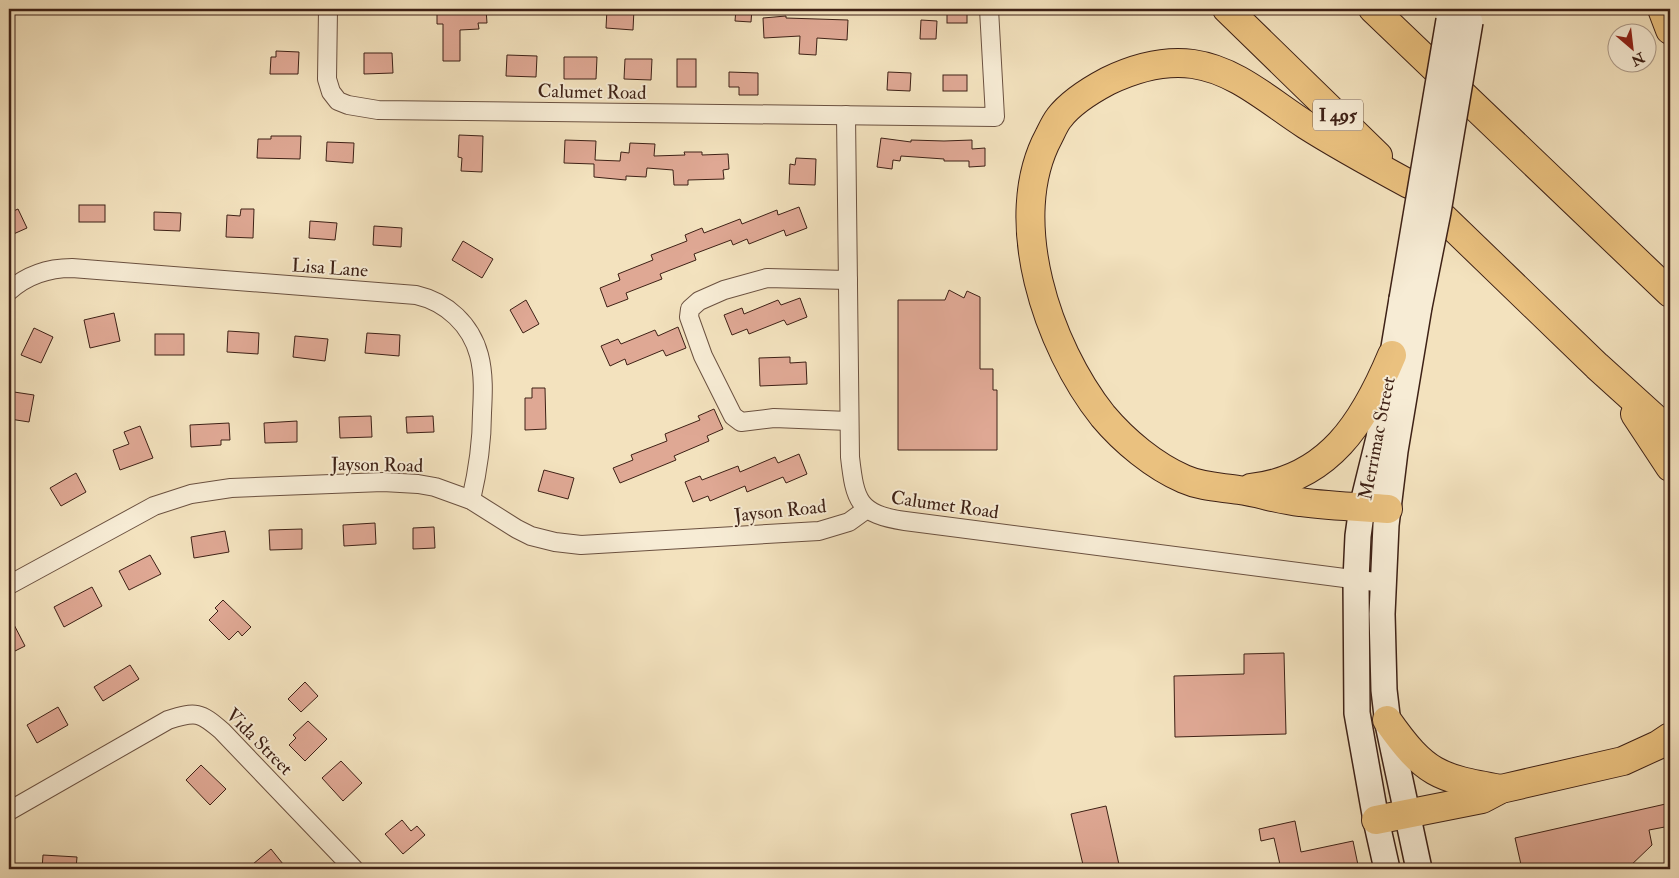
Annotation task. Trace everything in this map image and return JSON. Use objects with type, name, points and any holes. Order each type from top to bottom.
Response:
[{"type":"highway","name":"I 495","points":[[1227,9],[1614,381],[1670,432]]},
{"type":"highway","points":[[1373,9],[1670,293]]},
{"type":"highway","points":[[1662,9],[1670,30]]},
{"type":"highway","points":[[1375,508],[1298,502],[1238,490],[1215,488],[1184,479],[1131,444],[1104,417],[1078,380],[1060,347],[1047,312],[1036,272],[1030,212],[1034,172],[1042,148],[1059,118],[1075,103],[1094,88],[1118,76],[1142,67],[1166,63],[1194,64],[1214,69],[1235,78],[1306,125],[1408,184]]},
{"type":"highway","points":[[1238,490],[1281,483],[1300,475],[1321,462],[1343,442],[1360,418],[1373,397],[1392,355]]},
{"type":"highway","points":[[1614,381],[1670,467]]},
{"type":"highway","points":[[1387,720],[1405,746],[1428,767],[1442,776],[1501,788]]},
{"type":"highway","points":[[1376,820],[1482,799],[1501,788],[1623,760],[1652,748],[1670,737]]},
{"type":"main road","name":"Merrimac Street","points":[[1418,869],[1387,720],[1382,614],[1383,583],[1375,508],[1379,438],[1392,355],[1411,303],[1438,212],[1461,15]]},
{"type":"main road","name":"Merrimac Street","points":[[1387,869],[1376,820],[1357,713],[1356,580],[1358,536],[1375,508],[1395,451],[1411,303]]},
{"type":"street","name":"Calumet Road","points":[[328,9],[327,79],[331,92],[338,101],[354,107],[378,110],[995,117],[989,9]]},
{"type":"street","name":"Calumet Road","points":[[846,115],[850,457],[858,499],[867,510],[881,516],[905,521],[1383,583]]},
{"type":"street","name":"Lisa Lane","points":[[9,291],[36,274],[54,269],[72,268],[416,295],[428,298],[448,308],[463,323],[475,343],[479,355],[483,384],[482,446],[471,500]]},
{"type":"street","points":[[848,280],[767,278],[724,290],[699,301],[690,309],[689,317],[703,356],[733,416],[741,422],[774,418],[849,421]]},
{"type":"street","name":"Jayson Road","points":[[9,585],[154,506],[179,497],[230,488],[400,482],[435,487],[471,500],[531,536],[555,542],[581,545],[813,532],[849,522],[867,510]]},
{"type":"street","name":"Vida Street","points":[[9,811],[168,720],[188,714],[204,716],[238,747],[354,869]]},
{"type":"building","points":[[437,9],[486,9],[487,23],[478,23],[479,29],[460,30],[460,61],[443,61],[443,24],[437,24]]},
{"type":"building","points":[[607,9],[634,9],[633,30],[606,28]]},
{"type":"building","points":[[736,9],[752,9],[751,22],[735,21]]},
{"type":"building","points":[[947,9],[967,9],[967,23],[947,23]]},
{"type":"building","points":[[786,16],[786,18],[848,20],[847,40],[817,38],[816,55],[799,54],[800,36],[764,38],[763,18]]},
{"type":"building","points":[[921,20],[937,21],[936,39],[920,39]]},
{"type":"building","points":[[276,51],[299,52],[298,74],[270,74],[271,57],[276,57]]},
{"type":"building","points":[[364,53],[392,53],[393,73],[364,74]]},
{"type":"building","points":[[507,55],[537,56],[536,77],[506,76]]},
{"type":"building","points":[[564,57],[597,57],[596,79],[564,79]]},
{"type":"building","points":[[625,59],[652,59],[651,80],[624,79]]},
{"type":"building","points":[[677,59],[696,59],[696,87],[677,87]]},
{"type":"building","points":[[729,72],[758,73],[758,95],[739,95],[739,87],[729,87]]},
{"type":"building","points":[[888,72],[911,73],[910,91],[887,90]]},
{"type":"building","points":[[943,75],[967,75],[967,91],[943,91]]},
{"type":"building","points":[[459,135],[483,136],[482,172],[461,171],[462,158],[458,157]]},
{"type":"building","points":[[271,136],[301,136],[300,159],[257,158],[258,139],[271,139]]},
{"type":"building","points":[[881,138],[911,142],[911,140],[972,140],[972,149],[985,148],[985,166],[969,167],[969,161],[944,161],[944,159],[901,156],[900,161],[893,160],[892,169],[877,167]]},
{"type":"building","points":[[565,140],[596,141],[595,160],[620,161],[621,152],[629,153],[630,143],[655,144],[654,156],[685,155],[684,152],[702,152],[702,155],[728,154],[729,169],[723,170],[724,179],[688,180],[688,185],[674,185],[673,170],[647,168],[646,177],[626,176],[626,180],[594,177],[594,164],[564,163]]},
{"type":"building","points":[[327,142],[354,143],[353,163],[326,161]]},
{"type":"building","points":[[796,158],[816,159],[815,185],[789,184],[790,164],[795,165]]},
{"type":"building","points":[[79,205],[105,205],[105,222],[79,222]]},
{"type":"building","points":[[799,207],[807,228],[786,236],[784,230],[749,244],[747,239],[733,245],[731,240],[694,254],[696,260],[660,274],[662,279],[626,293],[628,299],[607,307],[600,288],[620,280],[618,274],[653,260],[651,255],[687,241],[685,235],[702,228],[704,233],[740,219],[742,224],[777,210],[778,215]]},
{"type":"building","points":[[18,209],[27,228],[9,236],[9,213]]},
{"type":"building","points":[[241,209],[254,209],[253,238],[226,237],[227,215],[240,216]]},
{"type":"building","points":[[154,212],[181,213],[180,231],[154,230]]},
{"type":"building","points":[[310,221],[337,223],[335,240],[309,238]]},
{"type":"building","points":[[374,226],[402,228],[401,247],[373,245]]},
{"type":"building","points":[[463,241],[493,259],[482,278],[452,260]]},
{"type":"building","points":[[949,290],[964,298],[967,291],[980,297],[980,369],[993,369],[993,390],[997,390],[997,450],[898,450],[898,300],[945,300]]},
{"type":"building","points":[[800,298],[807,317],[787,325],[784,320],[749,334],[747,329],[732,335],[724,315],[742,308],[744,314],[778,300],[781,305]]},
{"type":"building","points":[[526,300],[539,324],[523,333],[510,310]]},
{"type":"building","points":[[114,313],[120,341],[90,348],[84,320]]},
{"type":"building","points":[[678,327],[686,348],[666,356],[663,350],[627,365],[625,359],[610,366],[601,346],[618,339],[621,344],[655,330],[658,336]]},
{"type":"building","points":[[34,328],[53,337],[41,363],[21,355]]},
{"type":"building","points":[[228,331],[259,333],[258,354],[227,352]]},
{"type":"building","points":[[367,333],[400,335],[399,356],[365,353]]},
{"type":"building","points":[[155,334],[184,334],[184,355],[155,355]]},
{"type":"building","points":[[295,336],[328,339],[325,361],[293,357]]},
{"type":"building","points":[[790,357],[790,363],[806,362],[807,384],[760,386],[759,358]]},
{"type":"building","points":[[532,388],[545,388],[546,429],[525,430],[525,398],[532,398]]},
{"type":"building","points":[[14,392],[34,395],[29,422],[10,419]]},
{"type":"building","points":[[714,409],[723,429],[707,436],[709,441],[674,456],[676,460],[620,483],[613,468],[633,460],[631,455],[667,441],[665,434],[700,420],[698,416]]},
{"type":"building","points":[[371,416],[372,437],[340,438],[339,417]]},
{"type":"building","points":[[433,416],[434,432],[407,433],[406,417]]},
{"type":"building","points":[[297,421],[297,442],[265,443],[264,423]]},
{"type":"building","points":[[229,423],[230,440],[221,440],[221,445],[191,447],[190,425]]},
{"type":"building","points":[[140,426],[153,458],[120,470],[113,450],[129,444],[124,432]]},
{"type":"building","points":[[799,454],[807,474],[786,483],[783,477],[747,492],[745,486],[710,501],[708,496],[693,502],[685,482],[700,476],[702,480],[738,466],[740,472],[775,457],[778,463]]},
{"type":"building","points":[[544,470],[574,478],[568,499],[538,491]]},
{"type":"building","points":[[76,473],[86,492],[61,506],[50,488]]},
{"type":"building","points":[[375,523],[376,544],[344,546],[343,525]]},
{"type":"building","points":[[434,527],[435,548],[413,549],[413,528]]},
{"type":"building","points":[[302,529],[302,549],[270,550],[269,530]]},
{"type":"building","points":[[225,531],[229,552],[194,558],[191,537]]},
{"type":"building","points":[[150,555],[161,574],[129,590],[119,571]]},
{"type":"building","points":[[92,587],[102,606],[64,627],[54,607]]},
{"type":"building","points":[[223,600],[251,627],[242,636],[238,631],[229,640],[209,620],[218,611],[215,608]]},
{"type":"building","points":[[9,615],[25,646],[9,654]]},
{"type":"building","points":[[1284,653],[1286,734],[1175,737],[1174,676],[1244,674],[1244,654]]},
{"type":"building","points":[[130,665],[139,679],[103,701],[94,687]]},
{"type":"building","points":[[305,682],[318,696],[301,712],[288,699]]},
{"type":"building","points":[[58,707],[68,725],[37,743],[27,725]]},
{"type":"building","points":[[308,721],[327,739],[305,761],[289,745],[296,738],[293,735]]},
{"type":"building","points":[[341,761],[362,783],[343,801],[322,778]]},
{"type":"building","points":[[201,765],[226,789],[210,805],[186,780]]},
{"type":"building","points":[[1670,803],[1670,826],[1649,830],[1652,845],[1627,869],[1522,869],[1515,838]]},
{"type":"building","points":[[1106,806],[1120,869],[1084,869],[1071,814]]},
{"type":"building","points":[[402,820],[411,831],[417,826],[425,835],[403,854],[385,834]]},
{"type":"building","points":[[1295,821],[1301,852],[1353,841],[1358,865],[1336,869],[1281,869],[1274,838],[1261,841],[1259,829]]},
{"type":"building","points":[[271,849],[287,869],[247,869]]},
{"type":"building","points":[[43,855],[77,857],[76,869],[42,869]]}]
